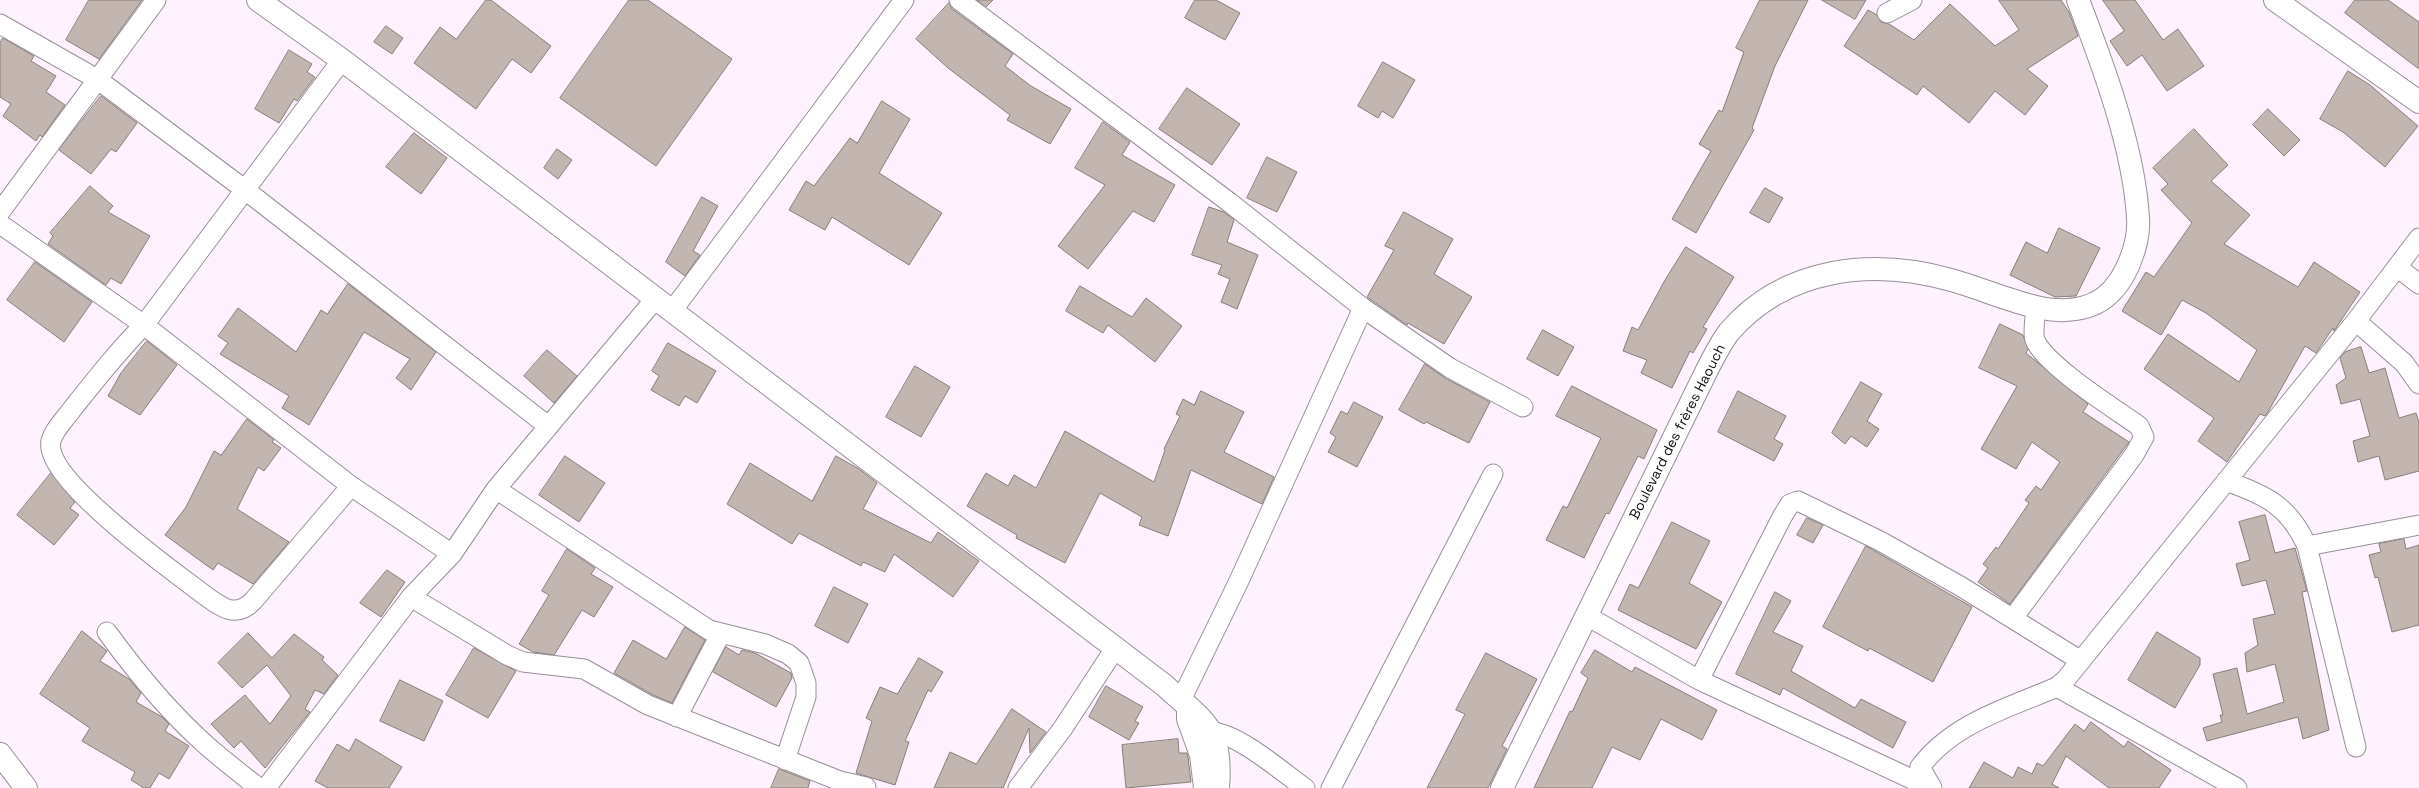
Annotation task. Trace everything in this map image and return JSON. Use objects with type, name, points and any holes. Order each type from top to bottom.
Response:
[{"type":"main road","points":[[258,0],[342,60],[1116,647],[1198,714],[1212,732],[1220,754],[1218,788]]},
{"type":"main road","name":"Boulevard des frères Haouch","points":[[1502,788],[1716,352],[1736,325],[1769,296],[1789,285],[1814,276],[1860,270],[1889,270],[1920,273],[1950,279],[2036,306],[2056,310],[2081,308],[2104,298],[2114,288],[2136,242],[2138,231],[2134,182],[2119,121],[2078,0]]},
{"type":"main road","points":[[2275,0],[2419,102]]},
{"type":"main road","points":[[1184,704],[1201,755],[1205,788]]},
{"type":"main road","points":[[0,754],[26,788]]},
{"type":"street","points":[[0,212],[156,0]]},
{"type":"street","points":[[266,788],[411,598],[452,554],[496,489],[548,426],[664,304],[904,0]]},
{"type":"street","points":[[959,0],[1229,202],[1363,308],[1450,368],[1523,407]]},
{"type":"street","points":[[1887,13],[1912,0]]},
{"type":"street","points":[[0,24],[97,79],[244,190],[548,426]]},
{"type":"street","points":[[342,60],[144,325],[115,354],[66,418],[53,436],[51,448],[58,468],[74,487],[162,563],[219,605],[229,610],[242,610],[253,601],[351,486]]},
{"type":"street","points":[[0,224],[144,325],[351,486],[452,554]]},
{"type":"street","points":[[1931,788],[1920,767],[1941,744],[1962,728],[2057,687],[2081,661],[2356,321],[2419,238]]},
{"type":"street","points":[[2398,267],[2419,284]]},
{"type":"street","points":[[2013,618],[2124,468],[2144,436],[2139,426],[2066,372],[2041,350],[2035,339],[2036,306]]},
{"type":"street","points":[[1184,704],[1363,308]]},
{"type":"street","points":[[2356,321],[2404,363],[2419,384]]},
{"type":"street","points":[[1331,788],[1493,474]]},
{"type":"street","points":[[2226,481],[2257,492],[2281,507],[2298,527],[2306,546],[2356,747]]},
{"type":"street","points":[[496,489],[709,630],[720,635],[777,648],[799,663],[804,672],[806,697],[784,760]]},
{"type":"street","points":[[1699,680],[1782,517],[1790,504],[1796,502],[1803,502],[1880,541],[2013,618],[2081,661]]},
{"type":"street","points":[[2306,546],[2419,525]]},
{"type":"street","points":[[411,598],[507,655],[523,662],[584,669],[648,705],[784,760],[840,781],[866,787]]},
{"type":"street","points":[[1587,616],[1699,680],[1931,788]]},
{"type":"street","points":[[107,632],[136,670],[181,720],[206,745],[259,788]]},
{"type":"street","points":[[678,717],[720,635]]},
{"type":"street","points":[[1018,788],[1063,728],[1116,647]]},
{"type":"street","points":[[2057,687],[2237,788]]},
{"type":"street","points":[[1212,732],[1221,733],[1236,740],[1305,788]]},
{"type":"building","points":[[89,0],[142,0],[99,59],[66,40]]},
{"type":"building","points":[[486,0],[491,0],[551,46],[531,73],[512,59],[476,109],[414,63],[440,27],[456,39]]},
{"type":"building","points":[[629,0],[648,0],[732,59],[656,166],[560,98]]},
{"type":"building","points":[[977,0],[993,0],[986,7]]},
{"type":"building","points":[[1195,0],[1216,0],[1240,13],[1225,40],[1185,18]]},
{"type":"building","points":[[1760,0],[1808,0],[1775,66],[1752,128],[1754,130],[1696,233],[1672,219],[1711,151],[1699,144],[1719,110],[1722,112],[1744,52],[1736,48]]},
{"type":"building","points":[[1822,0],[1866,0],[1855,19]]},
{"type":"building","points":[[1999,0],[2061,0],[2069,12],[2078,36],[2027,69],[2048,86],[2025,115],[1995,91],[1969,123],[1923,86],[1917,95],[1844,46],[1868,10],[1877,15],[1881,22],[1889,24],[1914,40],[1950,4],[1995,46],[2019,30]]},
{"type":"building","points":[[2103,0],[2135,0],[2163,40],[2178,29],[2204,66],[2167,91],[2142,55],[2127,66],[2110,41],[2124,31]]},
{"type":"building","points":[[2355,0],[2388,0],[2419,22],[2419,69],[2345,13]]},
{"type":"building","points":[[949,3],[952,9],[1013,54],[1005,66],[1031,86],[1071,109],[1050,144],[1007,120],[1010,115],[948,68],[916,39]]},
{"type":"building","points":[[386,26],[403,38],[392,54],[374,42]]},
{"type":"building","points":[[3,38],[34,56],[31,61],[56,76],[46,92],[65,105],[42,137],[40,135],[36,141],[3,116],[11,104],[0,97],[0,43]]},
{"type":"building","points":[[289,50],[312,64],[307,72],[315,77],[297,101],[294,99],[279,123],[255,109]]},
{"type":"building","points":[[1383,62],[1415,80],[1393,118],[1382,111],[1378,118],[1358,106]]},
{"type":"building","points":[[2348,71],[2370,85],[2418,126],[2385,167],[2343,132],[2320,119]]},
{"type":"building","points":[[1187,88],[1240,124],[1212,165],[1159,129]]},
{"type":"building","points":[[101,96],[137,123],[116,152],[111,149],[91,174],[59,150]]},
{"type":"building","points":[[882,101],[910,119],[879,173],[942,213],[909,265],[832,217],[825,230],[789,210],[806,181],[814,186],[850,138],[857,143]]},
{"type":"building","points":[[2268,109],[2300,140],[2284,156],[2253,125]]},
{"type":"building","points":[[1103,122],[1130,142],[1122,155],[1175,185],[1154,222],[1133,211],[1088,269],[1058,246],[1105,185],[1075,168]]},
{"type":"building","points":[[2194,129],[2228,165],[2211,181],[2250,215],[2224,244],[2298,287],[2314,262],[2360,292],[2334,331],[2333,328],[2316,353],[2305,346],[2268,412],[2265,416],[2260,414],[2227,462],[2198,441],[2214,418],[2144,369],[2168,334],[2239,382],[2257,350],[2206,313],[2182,300],[2161,335],[2122,311],[2146,272],[2154,277],[2192,223],[2161,190],[2168,184],[2153,168]]},
{"type":"building","points":[[414,133],[447,158],[421,194],[386,167]]},
{"type":"building","points":[[557,149],[572,160],[558,179],[544,168]]},
{"type":"building","points":[[1267,157],[1297,172],[1277,212],[1247,198]]},
{"type":"building","points":[[90,186],[113,206],[108,212],[150,236],[121,284],[111,278],[106,285],[48,244],[53,236],[50,233]]},
{"type":"building","points":[[1765,188],[1783,198],[1769,223],[1750,213]]},
{"type":"building","points":[[702,197],[718,206],[693,251],[700,255],[685,276],[666,262]]},
{"type":"building","points":[[1209,207],[1224,212],[1234,220],[1227,242],[1258,255],[1237,309],[1221,302],[1230,279],[1218,274],[1222,265],[1192,255]]},
{"type":"building","points":[[1404,212],[1453,239],[1434,274],[1472,297],[1444,344],[1408,323],[1407,325],[1367,297],[1394,250],[1385,246]]},
{"type":"building","points":[[2059,228],[2100,248],[2076,296],[2055,297],[2010,275],[2026,242],[2047,253]]},
{"type":"building","points":[[1686,247],[1734,277],[1703,327],[1707,329],[1693,353],[1690,351],[1672,388],[1641,373],[1647,360],[1623,351],[1632,327],[1638,330],[1665,280]]},
{"type":"building","points":[[35,262],[92,302],[64,342],[7,300]]},
{"type":"building","points":[[348,284],[436,352],[411,390],[396,378],[410,359],[364,332],[309,425],[282,408],[289,396],[220,354],[228,343],[218,336],[238,308],[296,352],[321,310],[327,314]]},
{"type":"building","points":[[1080,286],[1132,317],[1146,298],[1182,326],[1155,362],[1108,325],[1103,333],[1066,311]]},
{"type":"building","points":[[2000,324],[2023,335],[2028,349],[2026,353],[2088,404],[2083,412],[2129,442],[2010,604],[1978,582],[1988,568],[1983,564],[1996,547],[1998,549],[2029,503],[2025,500],[2036,486],[2041,490],[2060,462],[2032,442],[2016,469],[1981,449],[2017,386],[1979,368]]},
{"type":"building","points":[[1543,330],[1574,347],[1558,376],[1527,359]]},
{"type":"building","points":[[147,341],[177,365],[140,415],[108,396],[121,373]]},
{"type":"building","points":[[668,343],[716,371],[697,403],[685,396],[679,406],[651,390],[659,376],[652,371]]},
{"type":"building","points":[[2361,347],[2369,373],[2385,368],[2399,418],[2416,413],[2419,423],[2419,471],[2385,480],[2379,456],[2358,462],[2353,441],[2370,436],[2360,399],[2341,404],[2336,385],[2346,378],[2340,358],[2345,352]]},
{"type":"building","points":[[547,350],[577,376],[554,403],[524,376]]},
{"type":"building","points":[[1425,364],[1445,378],[1490,402],[1469,443],[1426,422],[1424,424],[1399,410]]},
{"type":"building","points":[[915,366],[950,387],[921,437],[886,417]]},
{"type":"building","points":[[1861,382],[1882,394],[1867,421],[1879,429],[1867,447],[1851,436],[1845,444],[1832,433]]},
{"type":"building","points":[[1572,386],[1657,430],[1644,459],[1638,456],[1609,514],[1606,513],[1584,558],[1546,540],[1563,506],[1567,508],[1601,438],[1556,416]]},
{"type":"building","points":[[1201,391],[1244,412],[1224,452],[1274,477],[1262,504],[1191,470],[1168,536],[1139,525],[1142,517],[1100,493],[1065,563],[1016,538],[1017,535],[967,506],[986,473],[1008,486],[1014,475],[1036,488],[1065,431],[1154,482],[1165,450],[1164,449],[1180,416],[1176,414],[1183,399],[1194,405]]},
{"type":"building","points":[[1738,391],[1786,416],[1774,439],[1783,444],[1774,461],[1718,432]]},
{"type":"building","points":[[1354,402],[1383,417],[1357,467],[1328,452],[1336,437],[1330,433],[1341,411],[1347,414]]},
{"type":"building","points":[[247,419],[274,440],[272,442],[281,448],[264,471],[258,467],[237,509],[289,542],[253,584],[218,563],[213,570],[165,535],[186,507],[214,451],[221,455]]},
{"type":"building","points":[[565,456],[605,483],[579,522],[539,495]]},
{"type":"building","points":[[836,456],[859,469],[877,483],[863,509],[931,543],[938,532],[979,561],[953,597],[894,554],[885,572],[863,562],[861,566],[799,533],[792,544],[727,504],[750,463],[812,501]]},
{"type":"building","points":[[51,473],[75,502],[70,508],[79,515],[54,545],[17,515]]},
{"type":"building","points":[[2265,515],[2275,553],[2295,548],[2307,591],[2302,592],[2329,730],[2303,739],[2298,717],[2207,741],[2203,728],[2222,722],[2220,715],[2223,715],[2213,674],[2237,668],[2247,714],[2284,702],[2275,664],[2247,672],[2245,653],[2258,645],[2253,619],[2275,614],[2266,580],[2242,586],[2236,564],[2250,560],[2239,522]]},
{"type":"building","points":[[1807,518],[1823,525],[1813,543],[1797,535]]},
{"type":"building","points":[[1672,522],[1710,541],[1689,583],[1722,602],[1696,649],[1618,610],[1630,584],[1638,588]]},
{"type":"building","points":[[2404,539],[2406,549],[2419,545],[2419,625],[2392,632],[2378,577],[2375,578],[2369,555],[2381,552],[2379,544]]},
{"type":"building","points":[[1866,546],[1972,607],[1933,682],[1869,648],[1868,651],[1823,627]]},
{"type":"building","points":[[567,549],[595,568],[591,574],[613,587],[594,617],[582,610],[554,655],[533,652],[519,644],[549,595],[542,591]]},
{"type":"building","points":[[387,570],[405,582],[381,617],[360,603]]},
{"type":"building","points":[[834,587],[868,604],[848,643],[815,626]]},
{"type":"building","points":[[1775,592],[1791,601],[1773,632],[1803,646],[1791,671],[1855,708],[1861,699],[1906,722],[1893,748],[1783,688],[1780,695],[1736,674]]},
{"type":"building","points":[[685,627],[705,640],[672,703],[653,695],[614,673],[633,640],[666,659]]},
{"type":"building","points":[[82,631],[107,651],[100,661],[129,679],[141,693],[136,702],[162,717],[169,724],[165,731],[189,746],[169,779],[159,773],[150,788],[144,788],[131,780],[135,772],[82,741],[90,728],[40,694]]},
{"type":"building","points":[[2157,632],[2200,658],[2200,665],[2175,708],[2128,680]]},
{"type":"building","points":[[248,633],[272,658],[294,634],[324,657],[322,660],[338,675],[324,694],[315,690],[305,709],[310,712],[265,768],[241,741],[234,748],[211,724],[245,695],[270,724],[291,696],[267,665],[242,688],[218,663]]},
{"type":"building","points":[[726,647],[739,655],[742,650],[755,653],[791,673],[792,678],[776,707],[713,672]]},
{"type":"building","points":[[474,648],[516,671],[488,718],[446,695]]},
{"type":"building","points":[[1595,650],[1632,672],[1635,667],[1717,710],[1702,740],[1661,719],[1640,760],[1612,747],[1592,788],[1534,788],[1570,711],[1572,712],[1588,678],[1581,673]]},
{"type":"building","points":[[1486,653],[1537,679],[1502,746],[1507,749],[1488,788],[1427,788],[1465,714],[1456,710]]},
{"type":"building","points":[[919,658],[943,672],[931,692],[928,690],[905,741],[909,742],[895,785],[856,773],[872,721],[866,718],[880,687],[897,694]]},
{"type":"building","points":[[400,680],[443,701],[424,741],[380,721]]},
{"type":"building","points":[[1106,686],[1143,707],[1135,721],[1139,723],[1129,740],[1089,717]]},
{"type":"building","points":[[1012,709],[1046,732],[1030,753],[1029,728],[1003,788],[934,788],[950,752],[976,764]]},
{"type":"building","points":[[2091,722],[2124,747],[2128,741],[2171,770],[2159,788],[2109,788],[2066,756],[2052,784],[2059,788],[1969,788],[1984,762],[2013,778],[2018,767],[2032,774],[2037,763],[2043,766],[2075,724],[2084,731]]},
{"type":"building","points":[[356,739],[402,767],[389,788],[328,788],[315,781],[337,744],[349,751]]},
{"type":"building","points":[[1178,739],[1179,753],[1187,753],[1191,782],[1126,788],[1122,745]]},
{"type":"building","points":[[779,769],[810,781],[808,788],[771,788]]}]
